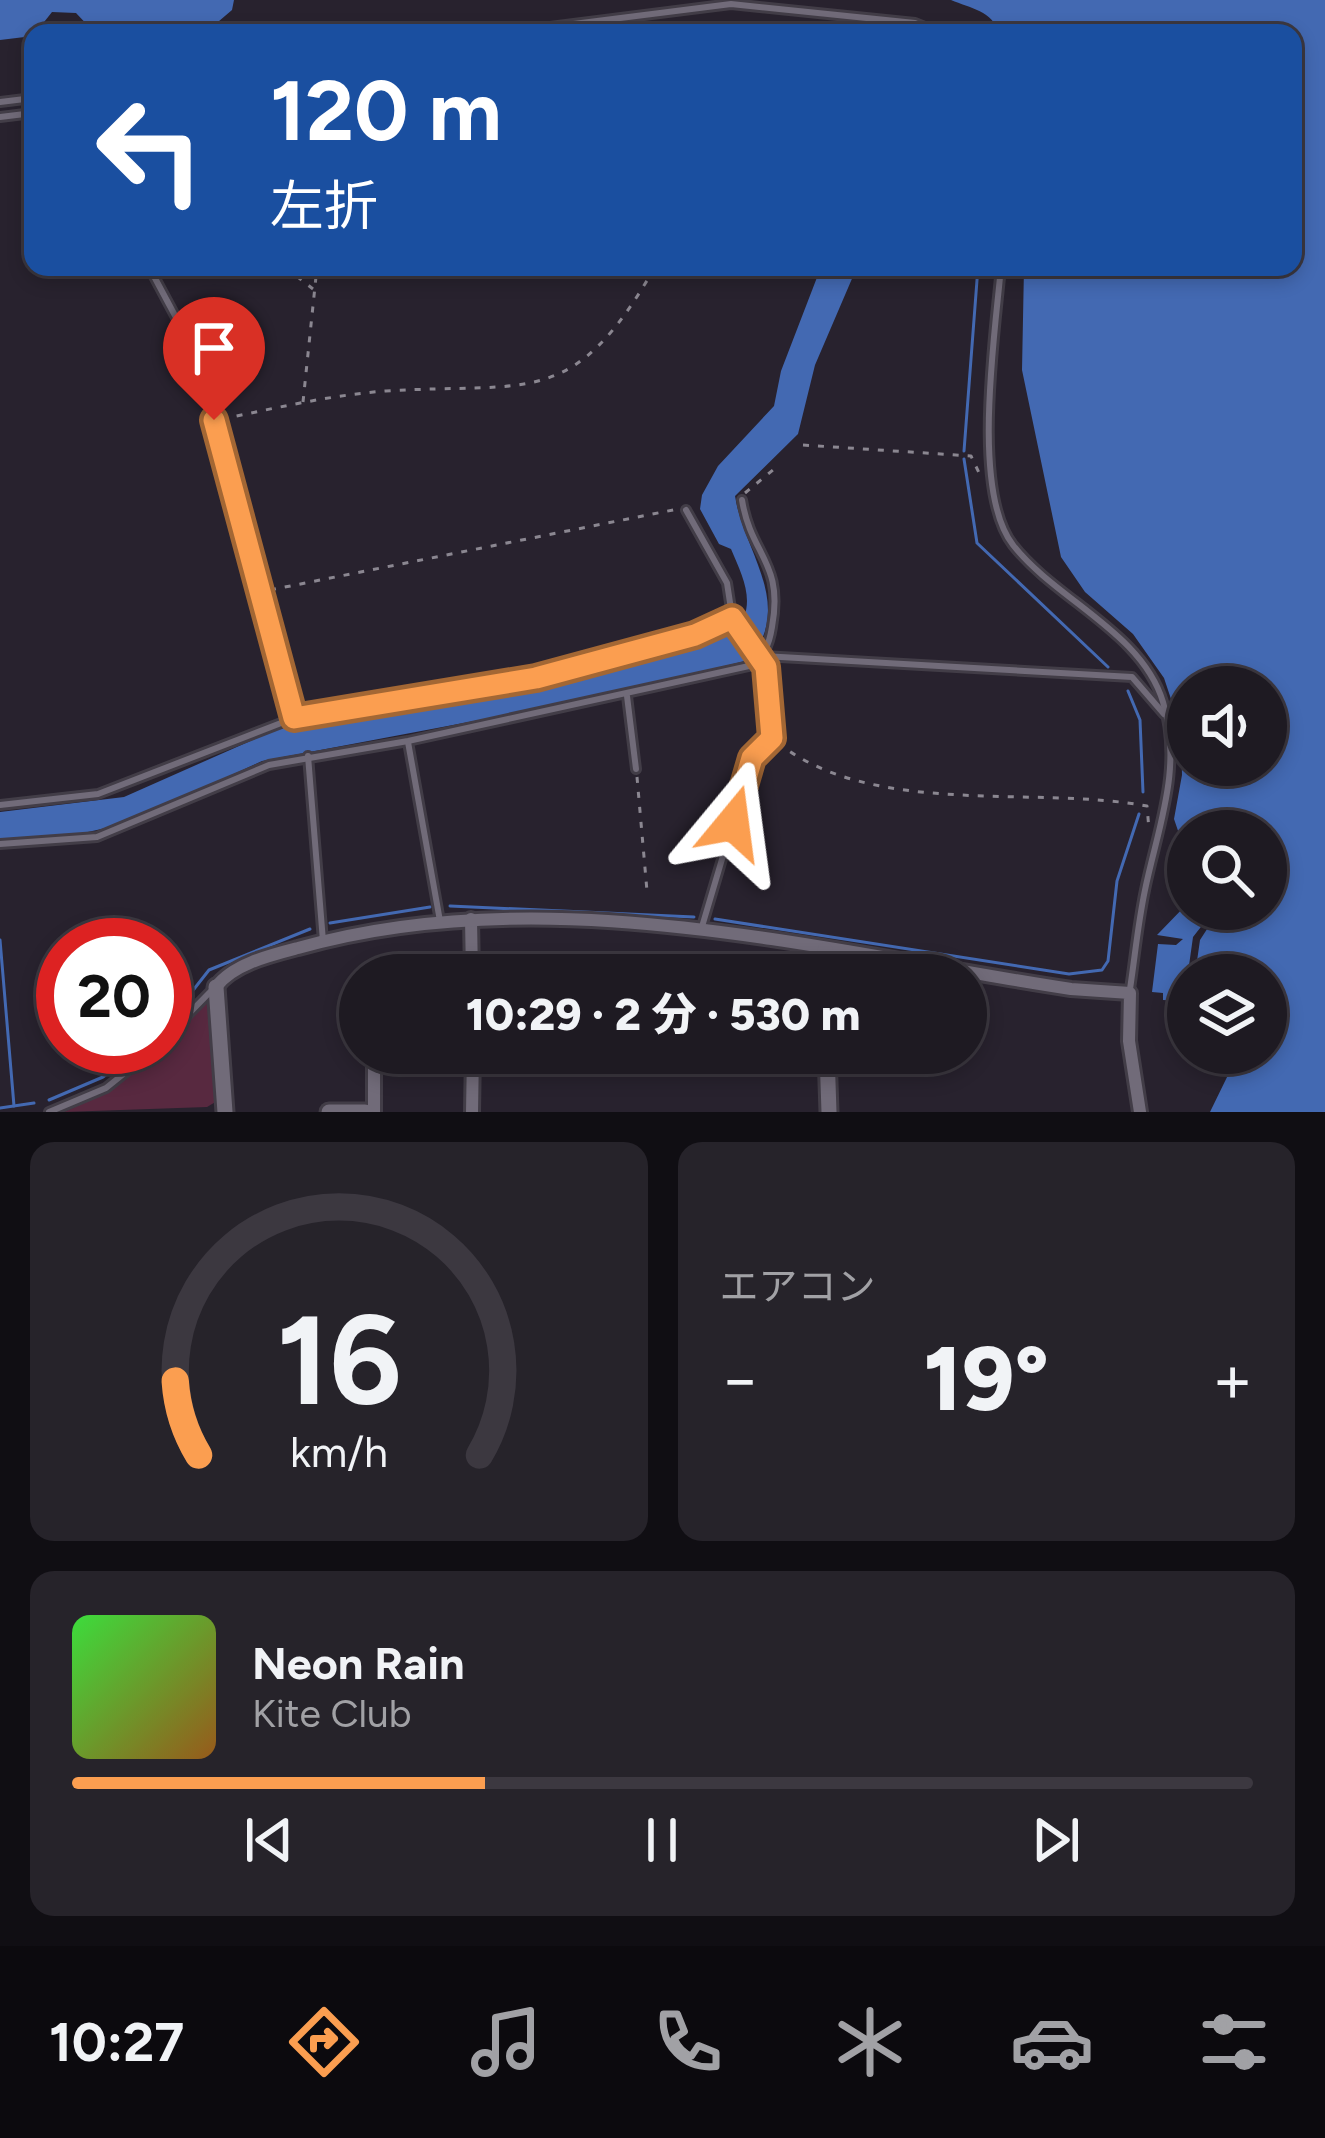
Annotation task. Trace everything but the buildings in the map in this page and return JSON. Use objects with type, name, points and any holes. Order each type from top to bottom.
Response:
[{"type":"street","points":[[471,919],[472,954]]},
{"type":"street","points":[[225,1112],[216,987],[250,964],[322,941],[471,919],[700,932],[1071,989],[1130,993],[1129,1041],[1140,1112]]},
{"type":"street","points":[[825,950],[825,954]]},
{"type":"street","points":[[374,1112],[378,1074]]},
{"type":"street","points":[[472,1112],[473,1074]]},
{"type":"street","points":[[828,1074],[829,1112]]},
{"type":"street","points":[[329,1112],[365,1112]]},
{"type":"lane","points":[[590,24],[739,4],[918,24]]},
{"type":"lane","points":[[153,276],[195,353],[294,718]]},
{"type":"lane","points":[[1000,276],[988,448],[998,503],[1012,544],[1136,658],[1157,688],[1166,717],[1171,778],[1130,993]]},
{"type":"lane","points":[[700,932],[752,758],[772,738],[763,656],[774,616],[776,580],[747,525],[742,500]]},
{"type":"lane","points":[[686,510],[728,583],[737,628],[763,656],[1132,677],[1166,717]]},
{"type":"lane","points":[[0,805],[121,788],[242,734],[294,718],[554,674],[695,635],[732,618]]},
{"type":"lane","points":[[0,844],[121,831],[234,777],[308,756],[408,741],[627,696],[748,666],[763,656]]},
{"type":"lane","points":[[627,696],[636,769]]},
{"type":"lane","points":[[408,741],[440,921]]},
{"type":"lane","points":[[308,756],[322,941]]},
{"type":"lane","points":[[192,1011],[216,987]]},
{"type":"lane","points":[[49,1112],[106,1088],[123,1074]]},
{"type":"path","points":[[296,276],[314,290]]},
{"type":"path","points":[[303,402],[316,276]]},
{"type":"path","points":[[214,420],[378,392],[504,389],[553,379],[577,367],[616,331],[650,276]]},
{"type":"path","points":[[803,445],[971,456],[998,503]]},
{"type":"path","points":[[742,500],[747,489],[773,470]]},
{"type":"path","points":[[261,592],[656,511],[686,510]]},
{"type":"path","points":[[772,738],[809,761],[874,783],[940,794],[1106,798],[1148,806],[1153,856]]},
{"type":"path","points":[[636,769],[646,891]]},
{"type":"shaded area","points":[[201,1001],[211,1001],[217,1101],[207,1107],[64,1112],[130,1074],[192,1074],[192,1011]]},
{"type":"water","points":[[0,0],[234,0],[232,10],[216,24],[86,24],[76,13],[52,12],[42,24],[24,24],[24,37],[0,40]]},
{"type":"water","points":[[951,0],[1325,0],[1325,1112],[1210,1112],[1229,1074],[1287,1074],[1287,954],[1198,954],[1206,930],[1287,930],[1287,810],[1176,810],[1180,786],[1287,786],[1287,666],[1167,666],[1167,687],[1133,634],[1085,592],[1061,557],[1022,370],[1024,276],[1302,276],[1302,24],[994,24],[986,15]]},
{"type":"water","points":[[818,276],[853,276],[815,365],[798,434],[735,496],[767,599],[762,639],[749,660],[597,698],[262,761],[128,823],[70,836],[0,839],[0,812],[124,797],[275,730],[321,718],[508,692],[733,632],[745,613],[746,592],[731,549],[719,544],[700,509],[702,495],[718,466],[774,406],[781,371]]},
{"type":"water","points":[[1167,925],[1167,930],[1198,930],[1191,954],[1167,954],[1167,1000],[1163,993],[1152,992],[1158,944],[1176,945],[1183,939],[1157,935]]},
{"type":"waterway","points":[[964,451],[977,276]]},
{"type":"waterway","points":[[964,459],[977,543],[1108,667]]},
{"type":"waterway","points":[[1128,691],[1140,720],[1143,792]]},
{"type":"waterway","points":[[715,919],[1069,974],[1102,970],[1108,961],[1117,881],[1139,814]]},
{"type":"waterway","points":[[450,906],[694,917]]},
{"type":"waterway","points":[[330,923],[430,907]]},
{"type":"waterway","points":[[192,992],[209,970],[310,929]]},
{"type":"waterway","points":[[0,940],[14,1106]]},
{"type":"waterway","points":[[49,1100],[107,1074]]},
{"type":"waterway","points":[[0,1108],[34,1103]]},
{"type":"route","points":[[214,420],[294,718],[572,670],[695,635],[732,618],[753,650],[763,656],[772,738],[752,758],[733,823]]}]
